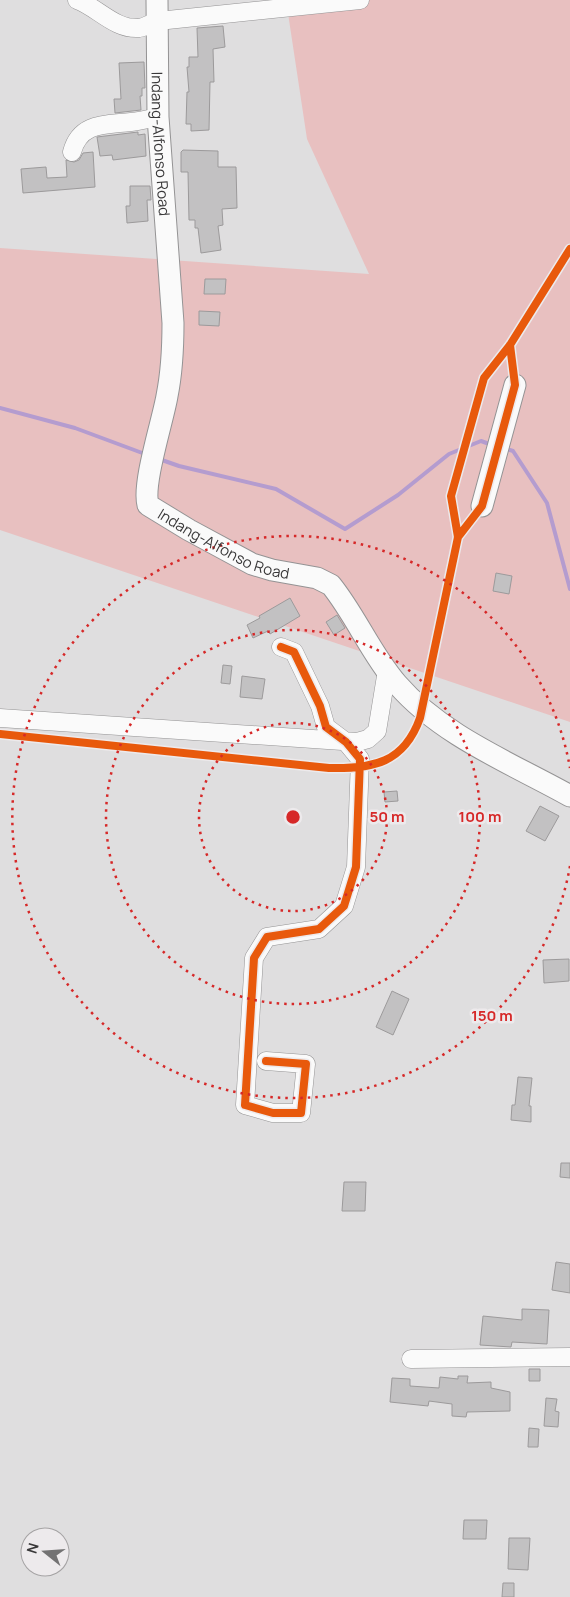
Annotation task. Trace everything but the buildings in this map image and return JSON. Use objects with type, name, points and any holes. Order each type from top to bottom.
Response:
[{"type":"main road","name":"Indang-Alfonso Road","points":[[157,10],[158,117],[173,323],[173,351],[167,397],[148,485],[148,504],[189,530],[261,568],[317,578],[331,585],[387,670],[409,696],[452,730],[570,796]]},
{"type":"main road","points":[[482,506],[515,385]]},
{"type":"street","points":[[77,0],[104,16],[126,26],[138,28],[157,10],[360,0]]},
{"type":"street","points":[[72,152],[74,143],[82,133],[93,127],[158,117]]},
{"type":"street","points":[[266,1061],[306,1064],[301,1113],[273,1113],[245,1105],[254,958],[266,937],[319,929],[344,906],[356,867],[360,759],[346,742],[326,727],[320,706],[294,652],[281,647]]},
{"type":"street","points":[[0,718],[346,742],[362,741],[377,731],[387,670]]},
{"type":"street","points":[[411,1359],[570,1357]]},
{"type":"shaded area","points":[[286,0],[570,0],[570,722],[0,530],[0,248],[369,274],[307,139]]},
{"type":"waterway","points":[[0,408],[75,428],[145,454]]},
{"type":"waterway","points":[[159,459],[179,466],[276,489],[345,529],[398,495],[449,454],[481,441],[492,445]]},
{"type":"waterway","points":[[504,448],[513,451],[547,503],[570,589]]},
{"type":"cycle path","points":[[0,734],[329,768],[360,767],[385,760],[396,754],[405,745],[420,718],[458,537],[451,496],[484,378],[510,345],[570,249]]},
{"type":"cycle path","points":[[458,537],[482,506],[515,385],[510,345]]},
{"type":"cycle path","points":[[266,1061],[306,1064],[301,1113],[273,1113],[245,1105],[254,958],[267,937],[319,929],[344,906],[356,867],[360,759],[346,742],[326,727],[320,706],[294,652],[281,647]]}]
